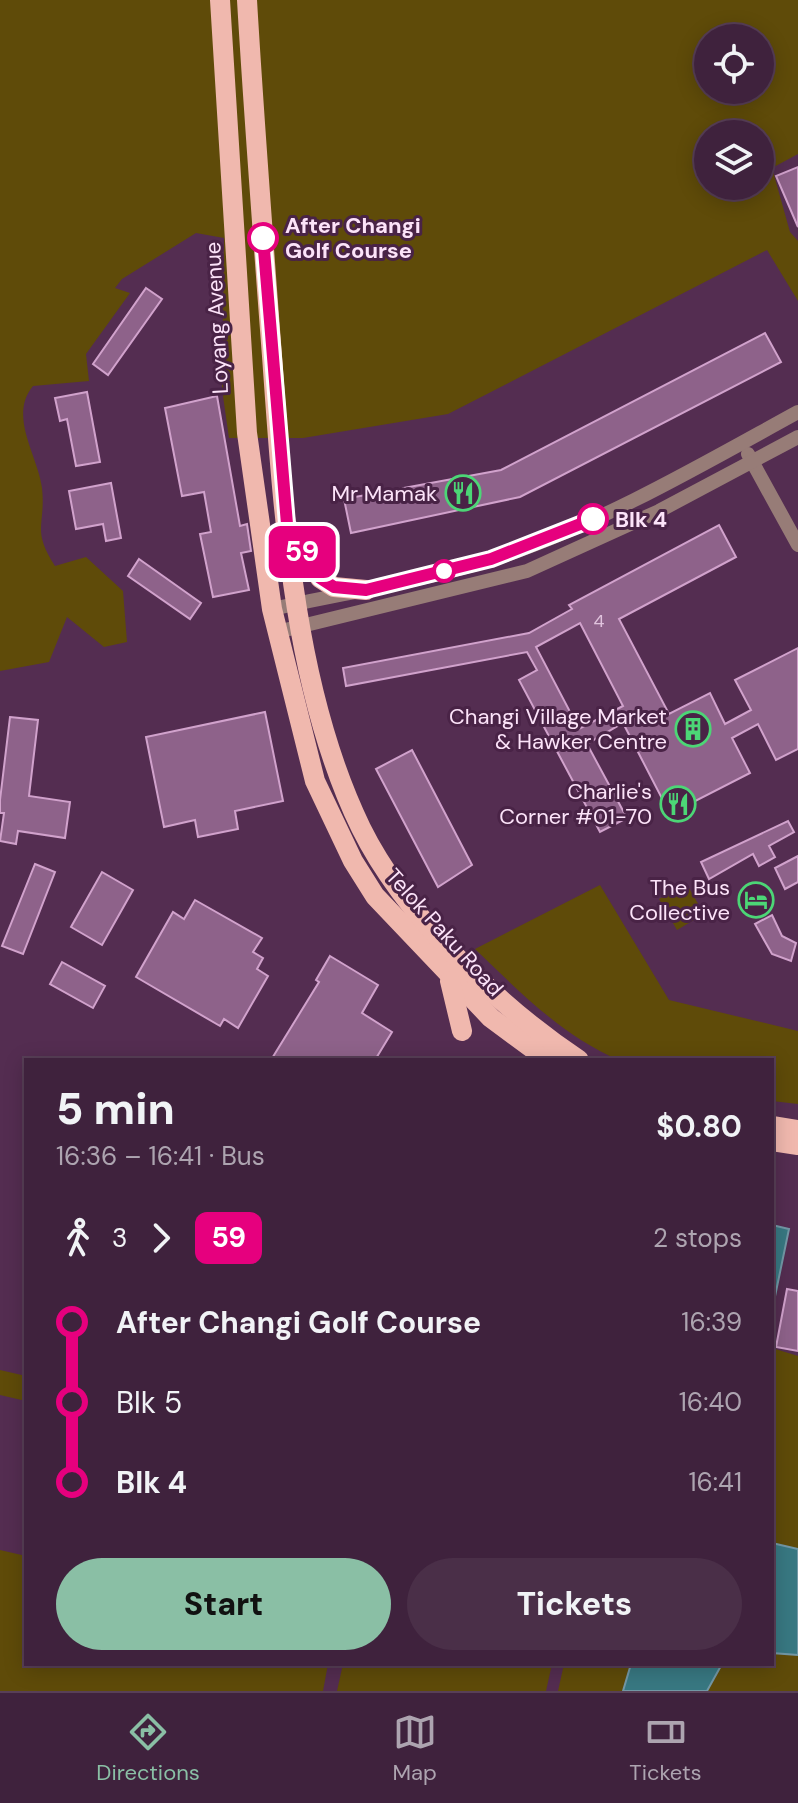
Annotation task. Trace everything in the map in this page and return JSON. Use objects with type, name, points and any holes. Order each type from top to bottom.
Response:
[{"type":"main road","name":"Loyang Avenue","points":[[220,0],[247,433],[277,632]]},
{"type":"main road","points":[[247,0],[287,524],[302,628]]},
{"type":"main road","points":[[287,524],[320,578],[334,587],[366,590]]},
{"type":"main road","name":"Telok Paku Road","points":[[302,628],[332,761],[375,853],[418,912],[464,965],[541,1035],[576,1058]]},
{"type":"main road","name":"Telok Paku Road","points":[[277,632],[315,781],[353,861],[375,896],[491,1018],[545,1058]]},
{"type":"main road","points":[[448,974],[462,1031]]},
{"type":"main road","points":[[774,1126],[798,1130]]},
{"type":"main road","points":[[774,1141],[798,1145]]},
{"type":"street","points":[[272,609],[491,559],[540,542],[593,519],[798,412]]},
{"type":"street","points":[[277,632],[527,571],[582,548],[798,437]]},
{"type":"street","points":[[742,443],[798,545]]},
{"type":"shaded area","points":[[0,0],[798,0],[798,154],[774,167],[774,120],[694,120],[694,200],[774,200],[774,175],[790,232],[798,241],[798,301],[767,250],[448,414],[303,438],[229,438],[222,389],[224,238],[196,233],[122,279],[115,288],[130,293],[86,354],[89,381],[33,386],[23,410],[42,488],[43,544],[55,566],[86,557],[123,591],[127,642],[104,647],[67,617],[49,662],[0,671]]},
{"type":"shaded area","points":[[686,883],[704,914],[677,930],[659,899]]},
{"type":"shaded area","points":[[600,885],[669,1000],[798,1031],[798,1104],[774,1101],[774,1058],[615,1058],[598,1050],[542,1011],[475,949]]},
{"type":"shaded area","points":[[774,1225],[789,1229],[774,1301]]},
{"type":"shaded area","points":[[774,1349],[798,1356],[798,1549],[774,1543]]},
{"type":"shaded area","points":[[0,1370],[24,1376],[24,1401],[0,1395]]},
{"type":"shaded area","points":[[774,1543],[798,1549],[798,1655],[774,1653]]},
{"type":"shaded area","points":[[0,1550],[24,1556],[24,1666],[328,1666],[323,1691],[0,1691]]},
{"type":"shaded area","points":[[774,1653],[798,1655],[798,1691],[707,1691],[721,1666],[774,1666]]},
{"type":"shaded area","points":[[343,1666],[552,1666],[546,1691],[337,1691]]},
{"type":"shaded area","points":[[564,1666],[630,1666],[623,1691],[558,1691]]},
{"type":"shaded area","points":[[630,1666],[721,1666],[707,1691],[623,1691]]},
{"type":"building","points":[[798,167],[798,227],[776,176]]},
{"type":"building","points":[[146,288],[162,299],[108,375],[93,364]]},
{"type":"building","points":[[765,333],[781,362],[520,497],[351,533],[344,499],[501,470]]},
{"type":"building","points":[[87,392],[100,462],[76,466],[67,419],[60,421],[55,398]]},
{"type":"building","points":[[217,396],[240,526],[247,524],[251,551],[241,553],[249,590],[213,597],[200,534],[211,532],[204,492],[182,496],[165,408]]},
{"type":"building","points":[[111,483],[121,538],[106,541],[103,524],[76,529],[69,491]]},
{"type":"building","points":[[719,525],[736,557],[619,619],[669,714],[710,693],[725,724],[751,710],[735,680],[798,648],[798,749],[776,760],[758,724],[732,738],[750,773],[670,814],[623,723],[587,744],[627,818],[600,832],[519,680],[537,670],[527,652],[346,686],[343,668],[529,633],[572,609],[569,605]],"holes":[[[580,623],[623,706],[579,729],[536,647]]]},
{"type":"building","points":[[139,559],[201,603],[190,619],[128,576]]},
{"type":"building","points":[[265,712],[283,801],[235,811],[238,829],[198,837],[195,820],[164,827],[146,737]]},
{"type":"building","points":[[10,717],[38,720],[29,796],[70,802],[65,838],[18,831],[16,844],[0,841],[4,813],[0,813],[0,800]]},
{"type":"building","points":[[412,750],[472,865],[438,887],[376,769]]},
{"type":"building","points":[[788,821],[794,832],[769,846],[775,857],[759,866],[753,854],[709,879],[701,862]]},
{"type":"building","points":[[798,856],[798,882],[785,889],[775,868]]},
{"type":"building","points":[[35,864],[55,872],[23,954],[2,946]]},
{"type":"building","points":[[102,872],[133,890],[102,945],[71,927]]},
{"type":"building","points":[[195,900],[262,938],[253,952],[263,958],[257,969],[268,976],[238,1028],[224,1019],[220,1026],[136,977],[173,912],[184,919]]},
{"type":"building","points":[[772,915],[782,936],[796,943],[791,961],[772,954],[755,924]]},
{"type":"building","points":[[330,956],[378,985],[362,1013],[392,1032],[376,1058],[272,1058],[319,982],[316,980]]},
{"type":"building","points":[[62,962],[105,986],[93,1008],[50,984]]},
{"type":"building","points":[[787,1289],[798,1291],[798,1351],[776,1347]]},
{"type":"bus line","name":"59","points":[[263,238],[287,524],[320,578],[334,587],[366,590],[491,559],[593,519]]},
{"type":"place","name":"After Changi Golf Course","points":[[263,238]]},
{"type":"place","name":"Mr Mamak","points":[[463,493]]},
{"type":"place","name":"Blk 4","points":[[593,519]]},
{"type":"place","name":"Changi Village Market & Hawker Centre","points":[[693,729]]},
{"type":"place","name":"Charlie's Corner #01-70","points":[[678,804]]},
{"type":"place","name":"The Bus Collective","points":[[756,900]]}]
